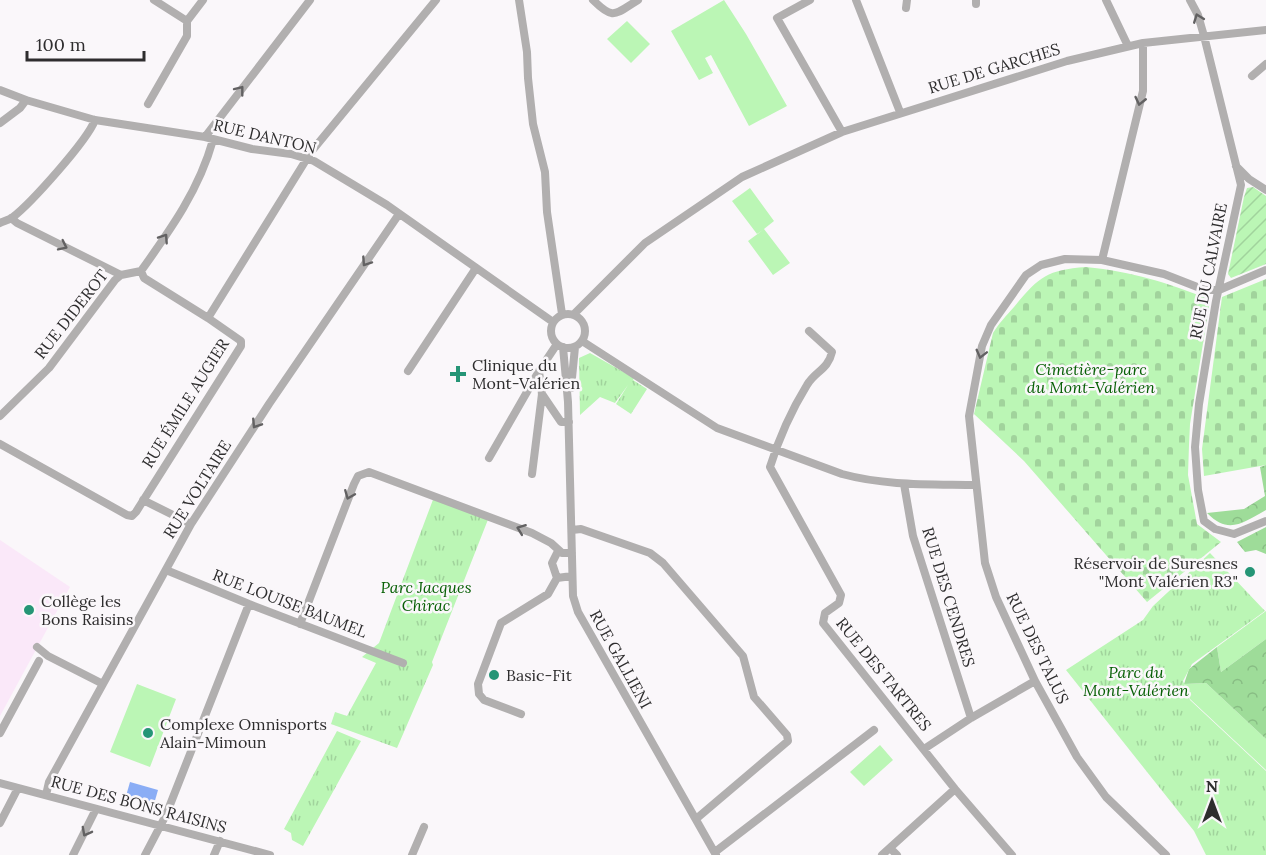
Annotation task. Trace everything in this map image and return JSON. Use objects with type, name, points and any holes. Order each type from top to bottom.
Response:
[{"type":"street","points":[[154,0],[187,21]]},
{"type":"street","points":[[148,104],[187,36],[187,21],[203,0]]},
{"type":"street","points":[[208,318],[144,278],[141,271],[177,219],[201,178],[209,139],[310,0]]},
{"type":"street","name":"RUE ÉMILE AUGIER","points":[[0,444],[132,516],[241,346],[241,341],[208,318],[306,158],[436,0]]},
{"type":"street","points":[[519,0],[527,52],[533,124],[545,172],[547,212],[562,314]]},
{"type":"street","points":[[593,0],[610,14],[621,11],[638,0]]},
{"type":"street","points":[[810,0],[777,18],[842,132]]},
{"type":"street","points":[[856,0],[900,112]]},
{"type":"street","points":[[1106,0],[1128,46]]},
{"type":"street","name":"RUE DU CALVAIRE","points":[[1190,0],[1198,15],[1204,36],[1241,185],[1219,290],[1200,401],[1196,447],[1200,506],[1204,521],[1220,532],[1234,534],[1266,521]]},
{"type":"street","name":"RUE DE GARCHES","points":[[574,314],[645,243],[742,177],[842,132],[1067,61],[1128,46],[1266,30]]},
{"type":"street","points":[[1102,260],[1143,91],[1143,43]]},
{"type":"street","points":[[1252,76],[1266,64]]},
{"type":"street","name":"RUE DANTON","points":[[0,90],[95,120],[306,158],[358,186],[553,322]]},
{"type":"street","points":[[0,123],[20,108],[26,100]]},
{"type":"street","points":[[0,223],[11,218],[70,156],[95,120]]},
{"type":"street","points":[[1236,166],[1249,179],[1266,190]]},
{"type":"street","points":[[1241,185],[1249,179]]},
{"type":"street","name":"RUE VOLTAIRE","points":[[46,795],[50,782],[191,524],[269,404],[399,214]]},
{"type":"street","points":[[11,218],[121,274]]},
{"type":"street","name":"RUE DES TALUS","points":[[1166,855],[1106,797],[1077,757],[1035,681],[996,597],[985,563],[969,416],[976,374],[986,336],[1007,300],[1026,275],[1041,265],[1065,259],[1102,260],[1164,274],[1205,290],[1219,290]]},
{"type":"street","points":[[408,371],[476,268]]},
{"type":"street","points":[[1219,290],[1266,270]]},
{"type":"street","name":"RUE DIDEROT","points":[[1,414],[49,368],[121,274],[141,271]]},
{"type":"street","points":[[560,346],[551,334],[553,322],[562,314],[574,314],[582,319],[585,334],[579,344]]},
{"type":"street","points":[[775,449],[808,382],[830,363],[832,352],[809,331]]},
{"type":"street","points":[[489,458],[539,371],[560,346],[579,344],[717,428],[842,474],[860,479],[904,484],[976,485]]},
{"type":"street","name":"RUE GALLIENI","points":[[568,402],[579,344]]},
{"type":"street","name":"RUE GALLIENI","points":[[560,346],[568,402],[573,596],[578,612],[715,854]]},
{"type":"street","points":[[532,474],[542,394],[539,371]]},
{"type":"street","points":[[542,394],[561,422],[569,422]]},
{"type":"street","name":"RUE DES TARTRES","points":[[775,449],[770,467],[841,595],[838,603],[825,613],[823,624],[955,789],[1012,855]]},
{"type":"street","points":[[300,624],[354,484],[358,477],[369,472],[532,533],[551,543],[562,553],[572,553]]},
{"type":"street","name":"RUE DES CENDRES","points":[[904,484],[913,536],[971,718]]},
{"type":"street","points":[[143,500],[191,524]]},
{"type":"street","points":[[572,530],[581,530],[650,553],[663,563],[743,656],[754,697],[787,735],[788,741],[696,819]]},
{"type":"street","points":[[521,714],[484,700],[479,694],[478,684],[501,623],[548,594],[557,578],[552,563],[558,551]]},
{"type":"street","name":"RUE LOUISE BAUMEL","points":[[166,570],[403,663]]},
{"type":"street","points":[[557,578],[572,576]]},
{"type":"street","points":[[145,855],[161,826],[249,604]]},
{"type":"street","points":[[37,647],[48,656],[103,684]]},
{"type":"street","points":[[0,733],[39,661]]},
{"type":"street","points":[[924,749],[971,718],[1035,681]]},
{"type":"street","points":[[715,854],[874,730]]},
{"type":"street","name":"RUE DES BONS RAISINS","points":[[0,783],[270,855]]},
{"type":"street","points":[[0,823],[18,788]]},
{"type":"street","points":[[882,855],[955,789]]},
{"type":"street","points":[[73,855],[96,809]]},
{"type":"street","points":[[412,855],[424,827]]},
{"type":"street","points":[[214,855],[220,841]]},
{"type":"street","points":[[890,848],[897,855]]},
{"type":"shaded area","name":"Collège les Bons Raisins","points":[[0,540],[70,587],[0,716]]},
{"type":"green space","points":[[724,0],[787,106],[749,126],[711,55],[705,58],[713,73],[699,80],[671,31]]},
{"type":"green space","points":[[627,21],[650,44],[631,63],[607,39]]},
{"type":"green space","points":[[1253,187],[1266,196],[1266,264],[1231,278],[1228,274],[1244,197],[1247,188]]},
{"type":"green space","points":[[750,188],[774,221],[764,229],[790,263],[773,275],[748,241],[763,230],[757,234],[732,201]]},
{"type":"green space","name":"Cimetière-parc du Mont-Valérien","points":[[1086,267],[1150,279],[1210,300],[1190,424],[1188,475],[1197,524],[1221,542],[1147,602],[1024,461],[974,414],[993,333],[998,326],[1030,289],[1044,277],[1061,270]]},
{"type":"green space","points":[[1266,279],[1266,465],[1204,476],[1202,449],[1222,297]]},
{"type":"green space","points":[[590,353],[634,378],[633,380],[647,389],[631,414],[616,404],[628,385],[615,403],[600,397],[580,415],[579,358]]},
{"type":"green space","points":[[1266,465],[1266,510],[1236,525],[1222,524],[1207,513],[1244,509],[1265,496],[1260,467]]},
{"type":"green space","name":"Parc Jacques Chirac","points":[[434,497],[489,517],[432,662],[433,665],[397,748],[331,724],[335,712],[347,716],[376,663],[362,657],[379,643]]},
{"type":"green space","points":[[1266,527],[1266,554],[1256,550],[1245,552],[1237,542]]},
{"type":"green space","name":"Parc du Mont-Valérien","points":[[1210,553],[1265,611],[1192,664],[1183,681],[1190,700],[1266,771],[1266,855],[1206,855],[1194,831],[1066,670],[1143,620],[1153,606]]},
{"type":"green space","points":[[1266,611],[1266,639],[1221,672],[1217,647]]},
{"type":"green space","points":[[1266,639],[1266,739],[1206,683],[1184,684],[1189,669],[1217,647],[1221,672]]},
{"type":"green space","points":[[1206,683],[1266,739],[1266,770],[1190,699],[1184,684]]},
{"type":"green space","points":[[137,684],[176,699],[150,767],[110,752]]},
{"type":"green space","points":[[337,731],[361,741],[303,846],[292,840],[291,833],[284,829]]},
{"type":"green space","points":[[880,745],[893,760],[864,786],[850,772]]},
{"type":"water","points":[[130,782],[158,790],[154,804],[126,796]]},
{"type":"place","name":"Clinique du Mont-Valérien","points":[[458,374]]},
{"type":"place","name":"Réservoir de Suresnes \"Mont Valérien R3\"","points":[[1250,572]]},
{"type":"place","name":"Collège les Bons Raisins","points":[[29,610]]},
{"type":"place","name":"Basic-Fit","points":[[494,675]]},
{"type":"place","name":"Complexe Omnisports Alain-Mimoun","points":[[148,733]]}]
